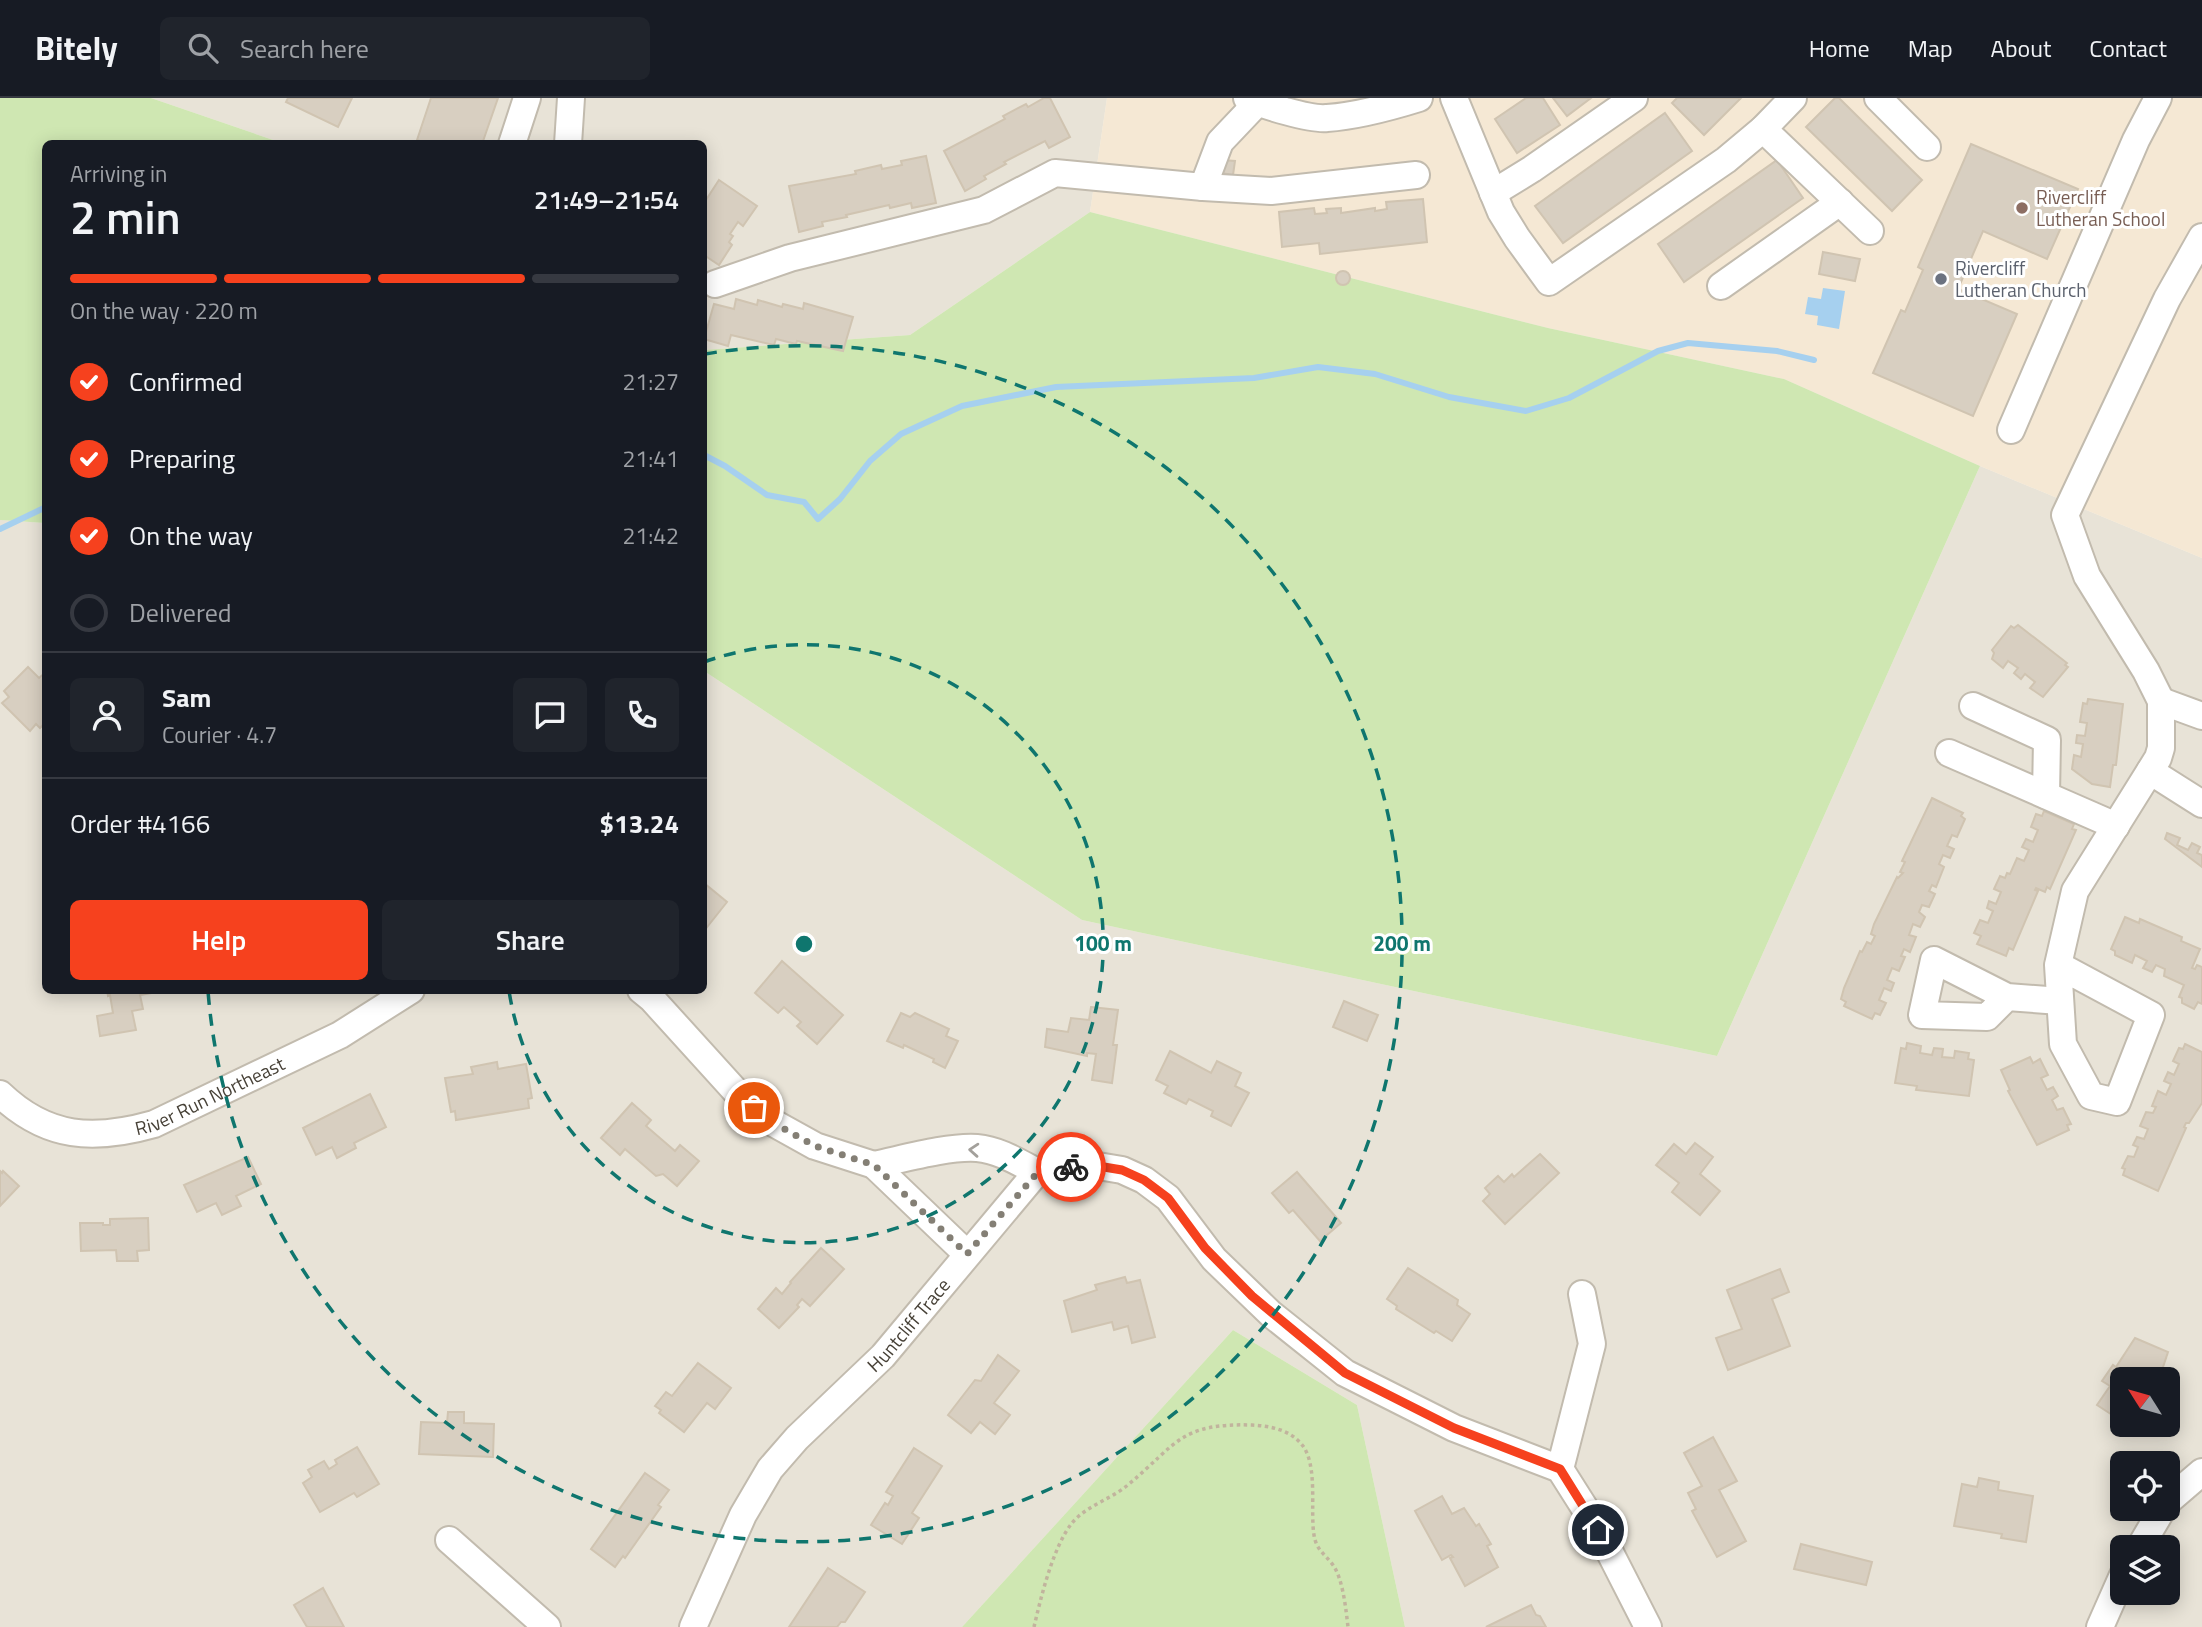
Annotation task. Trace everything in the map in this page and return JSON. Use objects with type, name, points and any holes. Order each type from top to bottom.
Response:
[{"type":"street","points":[[513,140],[527,98]]},
{"type":"street","points":[[568,140],[571,98]]},
{"type":"street","points":[[1203,187],[1220,142],[1252,101],[1324,119],[1419,98]]},
{"type":"street","points":[[1454,98],[1493,192],[1517,238],[1549,282],[1726,160],[1763,129],[1793,98]]},
{"type":"street","points":[[1493,192],[1532,169],[1634,98]]},
{"type":"street","points":[[1878,98],[1927,146]]},
{"type":"street","points":[[2011,430],[2136,140],[2158,98]]},
{"type":"street","points":[[1763,129],[1870,231]]},
{"type":"street","points":[[715,284],[790,258],[984,210],[1055,173],[1271,191],[1416,176]]},
{"type":"street","points":[[1721,286],[1840,202]]},
{"type":"street","points":[[2058,965],[2151,1015],[2117,1102],[2091,1096],[2063,1044],[2058,965],[2075,891],[2150,771],[2161,748],[2161,702],[2146,671],[2087,576],[2065,515],[2167,299],[2202,237]]},
{"type":"street","points":[[2161,702],[2202,716]]},
{"type":"street","points":[[1973,706],[2047,740],[2046,795]]},
{"type":"street","points":[[1949,753],[2116,826]]},
{"type":"street","points":[[2150,771],[2202,804]]},
{"type":"street","name":"River Run Northeast","points":[[0,1094],[18,1112],[49,1128],[69,1133],[98,1135],[126,1132],[154,1124],[340,1035],[405,994]]},
{"type":"street","points":[[646,994],[740,1096],[768,1120],[815,1146],[874,1165],[967,1254]]},
{"type":"street","points":[[2007,997],[2060,1000]]},
{"type":"street","points":[[874,1165],[957,1149],[977,1148],[1006,1155],[1038,1172],[1092,1165],[1122,1170],[1144,1180],[1168,1198],[1202,1244],[1252,1296],[1345,1373],[1454,1428],[1560,1469],[1598,1530],[1648,1627]]},
{"type":"street","name":"Huntcliff Trace","points":[[693,1627],[743,1515],[770,1469],[797,1437],[883,1356],[1038,1172]]},
{"type":"street","points":[[1560,1469],[1592,1344],[1582,1294]]},
{"type":"street","points":[[2180,1491],[2202,1472]]},
{"type":"street","points":[[449,1540],[547,1627]]},
{"type":"street","points":[[2099,1627],[2110,1603]]},
{"type":"path","points":[[1034,1627],[1053,1560],[1072,1523],[1128,1485],[1166,1448],[1182,1437],[1207,1426],[1233,1424],[1268,1426],[1291,1433],[1305,1448],[1311,1472],[1314,1535],[1319,1551],[1334,1567],[1343,1596],[1348,1627]]},
{"type":"shaded area","points":[[151,98],[1107,98],[1090,212],[910,335],[707,350],[707,140],[273,140]]},
{"type":"shaded area","points":[[1107,98],[2202,98],[2202,558],[1980,466],[1784,379],[1548,328],[1090,212]]},
{"type":"shaded area","points":[[1980,466],[2202,558],[2202,1627],[1405,1627],[1357,1405],[1233,1330],[962,1627],[0,1627],[0,520],[42,523],[42,994],[707,994],[707,673],[1082,920],[1717,1056]]},
{"type":"green space","points":[[0,98],[151,98],[273,140],[42,140],[42,523],[0,520]]},
{"type":"green space","points":[[1090,212],[1548,328],[1784,379],[1980,466],[1717,1056],[1082,920],[707,673],[707,350],[910,335]]},
{"type":"green space","points":[[1233,1330],[1357,1405],[1405,1627],[962,1627]]},
{"type":"water","points":[[1823,288],[1845,291],[1839,329],[1817,325],[1818,316],[1805,314],[1808,297],[1821,299]]},
{"type":"building","points":[[288,98],[352,98],[338,127],[286,102]]},
{"type":"building","points":[[431,98],[498,98],[483,140],[417,140]]},
{"type":"building","points":[[1044,98],[1050,98],[1070,137],[1049,148],[1045,141],[1004,162],[1006,164],[984,176],[986,179],[965,191],[944,151],[1005,119],[1003,116]]},
{"type":"building","points":[[1526,98],[1543,98],[1560,125],[1517,153],[1495,119]]},
{"type":"building","points":[[1553,98],[1591,98],[1567,116]]},
{"type":"building","points":[[1677,98],[1741,98],[1704,135],[1672,103]]},
{"type":"building","points":[[1835,98],[1839,98],[1922,180],[1892,211],[1806,127]]},
{"type":"building","points":[[1665,113],[1692,151],[1563,243],[1535,206]]},
{"type":"building","name":"Rivercliff Lutheran Church","points":[[1971,144],[2078,189],[2047,259],[1983,231],[1958,289],[2017,314],[1973,416],[1873,373],[1901,310],[1905,312],[1923,270],[1918,267]]},
{"type":"building","points":[[926,156],[936,203],[912,208],[911,203],[890,208],[889,205],[822,222],[823,226],[799,232],[789,186],[856,174],[855,171],[881,165],[882,169],[902,165],[901,161]]},
{"type":"building","points":[[1222,160],[1235,161],[1233,175],[1221,173]]},
{"type":"building","points":[[1777,160],[1803,198],[1684,282],[1658,244]]},
{"type":"building","points":[[719,180],[757,206],[743,226],[738,222],[730,234],[733,236],[729,242],[732,245],[719,265],[707,257],[707,198]]},
{"type":"building","points":[[1423,199],[1427,242],[1320,254],[1319,243],[1282,247],[1279,212],[1314,208],[1315,214],[1327,213],[1326,209],[1341,208],[1341,213],[1375,208],[1375,211],[1387,209],[1386,202]]},
{"type":"building","points":[[1823,252],[1860,259],[1855,281],[1819,274]]},
{"type":"building","points":[[1343,271],[1348,273],[1348,283],[1343,285],[1338,283],[1336,278],[1338,273]]},
{"type":"building","points":[[736,299],[757,305],[758,300],[782,307],[783,304],[803,309],[804,303],[853,317],[843,351],[776,339],[774,345],[731,335],[728,346],[707,340],[707,328],[714,304],[734,309]]},
{"type":"building","points":[[2018,625],[2067,663],[2065,665],[2068,667],[2043,697],[2030,688],[2035,682],[2025,674],[2021,679],[2014,673],[2018,668],[2008,661],[2003,668],[1992,659],[1992,650],[2011,626],[2014,628]]},
{"type":"building","points":[[28,667],[39,678],[42,675],[42,726],[40,728],[36,724],[30,731],[2,703],[9,697],[4,691]]},
{"type":"building","points":[[2088,699],[2123,704],[2116,765],[2113,765],[2110,787],[2092,784],[2072,769],[2074,755],[2081,757],[2083,744],[2076,743],[2077,735],[2085,736],[2087,723],[2080,722],[2083,703],[2087,704]]},
{"type":"building","points":[[1932,798],[1963,813],[1961,816],[1965,819],[1957,837],[1952,835],[1947,846],[1954,849],[1950,858],[1943,855],[1939,864],[1944,867],[1936,887],[1932,885],[1929,891],[1935,894],[1929,907],[1922,905],[1919,912],[1925,917],[1920,927],[1913,924],[1909,935],[1916,937],[1910,952],[1904,949],[1901,956],[1905,957],[1899,971],[1892,968],[1887,980],[1894,983],[1891,991],[1884,988],[1879,1000],[1886,1003],[1880,1015],[1875,1013],[1872,1019],[1844,1006],[1846,1002],[1841,999],[1860,951],[1862,952],[1867,942],[1871,944],[1875,936],[1871,934],[1874,924],[1897,877],[1903,873],[1900,872],[1905,862],[1902,861]]},
{"type":"building","points":[[2044,811],[2074,824],[2072,829],[2076,830],[2050,889],[2047,887],[2045,892],[2036,888],[2038,891],[2013,950],[2009,948],[2006,956],[1977,944],[1981,936],[1974,933],[1980,920],[1988,923],[1993,911],[1987,908],[1989,901],[1996,904],[2001,892],[1994,889],[2000,876],[2005,878],[2007,873],[2010,874],[2017,858],[2024,861],[2029,850],[2022,847],[2026,839],[2033,842],[2038,830],[2031,827],[2036,814],[2042,816]]},
{"type":"building","points":[[2167,833],[2180,838],[2177,845],[2188,850],[2192,843],[2200,847],[2197,853],[2202,855],[2202,867],[2165,839]]},
{"type":"building","points":[[707,885],[727,902],[707,927]]},
{"type":"building","points":[[2125,917],[2139,923],[2140,919],[2182,937],[2181,941],[2200,949],[2192,968],[2195,969],[2197,965],[2202,967],[2202,1004],[2198,1002],[2194,1009],[2182,1003],[2182,998],[2179,997],[2184,985],[2164,976],[2165,969],[2156,965],[2152,972],[2143,968],[2147,961],[2135,955],[2132,963],[2115,955],[2115,951],[2111,949]]},
{"type":"building","points":[[782,961],[843,1015],[817,1044],[797,1026],[801,1022],[784,1007],[778,1013],[755,993]]},
{"type":"building","points":[[108,994],[146,994],[140,995],[143,1009],[132,1011],[136,1030],[100,1036],[97,1016],[113,1013],[110,995]]},
{"type":"building","points":[[1344,1001],[1378,1015],[1367,1041],[1333,1027]]},
{"type":"building","points":[[1091,1007],[1118,1010],[1113,1045],[1117,1045],[1112,1083],[1092,1080],[1096,1054],[1087,1053],[1087,1056],[1045,1047],[1047,1029],[1068,1032],[1071,1018],[1089,1020]]},
{"type":"building","points":[[901,1013],[910,1017],[915,1013],[949,1029],[946,1036],[958,1041],[945,1068],[933,1062],[934,1059],[904,1045],[903,1048],[887,1041]]},
{"type":"building","points":[[1907,1043],[1921,1046],[1920,1053],[1932,1055],[1934,1048],[1943,1049],[1942,1057],[1954,1058],[1955,1051],[1969,1053],[1968,1059],[1974,1060],[1969,1096],[1916,1090],[1917,1086],[1895,1083],[1901,1048],[1906,1049]]},
{"type":"building","points":[[2185,1044],[2202,1052],[2202,1103],[2184,1127],[2186,1128],[2158,1191],[2123,1175],[2125,1169],[2122,1168],[2128,1156],[2134,1157],[2138,1147],[2133,1145],[2137,1137],[2144,1139],[2148,1129],[2140,1126],[2146,1112],[2153,1113],[2156,1107],[2152,1106],[2158,1091],[2166,1095],[2171,1084],[2164,1081],[2168,1072],[2174,1075],[2179,1064],[2173,1061],[2179,1048],[2183,1049]]},
{"type":"building","points":[[1170,1051],[1211,1073],[1217,1061],[1241,1073],[1235,1086],[1249,1093],[1231,1126],[1211,1116],[1213,1111],[1189,1099],[1186,1104],[1164,1093],[1168,1086],[1156,1080]]},
{"type":"building","points":[[2030,1057],[2033,1063],[2040,1059],[2048,1075],[2041,1078],[2047,1090],[2053,1087],[2058,1096],[2052,1100],[2057,1110],[2063,1108],[2071,1124],[2067,1125],[2069,1130],[2037,1145],[2008,1091],[2010,1090],[2001,1070]]},
{"type":"building","points":[[497,1062],[498,1069],[526,1064],[532,1098],[528,1099],[529,1108],[456,1120],[455,1111],[451,1112],[445,1078],[473,1074],[471,1067]]},
{"type":"building","points":[[370,1094],[386,1127],[354,1143],[356,1148],[337,1158],[332,1147],[316,1155],[303,1128]]},
{"type":"building","points":[[632,1103],[651,1120],[646,1126],[675,1151],[680,1145],[699,1161],[677,1186],[663,1174],[656,1176],[625,1149],[620,1155],[601,1138]]},
{"type":"building","points":[[1695,1143],[1713,1157],[1700,1174],[1720,1191],[1700,1215],[1672,1192],[1679,1183],[1656,1165],[1674,1144],[1686,1154]]},
{"type":"building","points":[[1540,1154],[1559,1173],[1505,1224],[1483,1201],[1490,1194],[1485,1188],[1498,1176],[1504,1182],[1512,1174],[1514,1177]]},
{"type":"building","points":[[248,1157],[261,1184],[236,1196],[241,1206],[222,1215],[216,1203],[197,1212],[184,1185]]},
{"type":"building","points":[[0,1171],[19,1186],[0,1206]]},
{"type":"building","points":[[1297,1172],[1341,1223],[1320,1241],[1293,1210],[1289,1213],[1272,1193]]},
{"type":"building","points":[[148,1218],[149,1250],[137,1251],[138,1261],[117,1261],[116,1250],[81,1251],[80,1223],[110,1225],[110,1219]]},
{"type":"building","points":[[821,1248],[844,1269],[810,1306],[802,1299],[797,1305],[799,1307],[779,1328],[758,1309],[776,1288],[782,1294]]},
{"type":"building","points":[[1408,1268],[1458,1300],[1457,1305],[1470,1314],[1452,1341],[1396,1309],[1397,1306],[1387,1299]]},
{"type":"building","points":[[1780,1269],[1789,1292],[1772,1299],[1790,1346],[1728,1370],[1716,1338],[1742,1329],[1727,1290]]},
{"type":"building","points":[[1125,1277],[1127,1283],[1140,1280],[1155,1337],[1132,1343],[1128,1326],[1114,1330],[1112,1322],[1072,1332],[1064,1301],[1097,1290],[1095,1285]]},
{"type":"building","points":[[2135,1338],[2168,1352],[2163,1367],[2116,1367]]},
{"type":"building","points":[[998,1355],[1019,1371],[994,1403],[1010,1415],[995,1434],[980,1422],[971,1433],[948,1415],[975,1380],[981,1381]]},
{"type":"building","points":[[698,1363],[731,1388],[715,1409],[707,1403],[684,1432],[659,1413],[661,1410],[655,1406],[666,1392],[672,1396]]},
{"type":"building","points":[[2110,1369],[2110,1386],[2102,1381]]},
{"type":"building","points":[[2110,1386],[2110,1414],[2097,1405]]},
{"type":"building","points":[[448,1412],[464,1412],[464,1423],[494,1424],[493,1457],[419,1454],[421,1422],[447,1423]]},
{"type":"building","points":[[1713,1437],[1737,1481],[1719,1490],[1746,1541],[1717,1557],[1692,1511],[1696,1509],[1688,1493],[1702,1486],[1684,1453]]},
{"type":"building","points":[[357,1447],[379,1484],[357,1497],[354,1493],[320,1512],[303,1483],[312,1477],[308,1470],[324,1461],[329,1469],[337,1464],[335,1460]]},
{"type":"building","points":[[914,1448],[942,1466],[912,1513],[919,1518],[902,1544],[871,1525],[885,1503],[888,1505],[893,1496],[886,1492]]},
{"type":"building","points":[[645,1473],[669,1490],[658,1505],[661,1507],[625,1558],[623,1556],[615,1567],[591,1549]]},
{"type":"building","points":[[1979,1478],[1999,1482],[1998,1490],[2033,1496],[2026,1542],[2001,1538],[2002,1534],[1954,1526],[1962,1484],[1977,1487]]},
{"type":"building","points":[[1442,1496],[1452,1514],[1464,1508],[1476,1526],[1479,1524],[1491,1544],[1487,1546],[1498,1567],[1465,1586],[1450,1558],[1453,1557],[1451,1555],[1442,1560],[1415,1511]]},
{"type":"building","points":[[1801,1544],[1872,1562],[1866,1585],[1794,1569]]},
{"type":"building","points":[[828,1568],[865,1592],[845,1622],[841,1622],[837,1627],[789,1627]]},
{"type":"building","points":[[323,1588],[344,1627],[307,1627],[294,1605]]},
{"type":"building","points":[[1531,1605],[1546,1627],[1486,1627]]},
{"type":"waterway","points":[[707,457],[767,495],[804,502],[818,519],[840,499],[870,461],[901,434],[962,406],[1056,387],[1254,378],[1318,367],[1375,374],[1449,397],[1526,411],[1569,398],[1658,351],[1688,343],[1777,351],[1814,360]]},
{"type":"waterway","points":[[0,529],[42,509]]},
{"type":"way so far","points":[[754,1108],[768,1120],[815,1146],[874,1165],[967,1254],[1038,1172],[1071,1167]]},
{"type":"place","name":"Rivercliff Lutheran School","points":[[2022,208]]},
{"type":"place","name":"Rivercliff Lutheran Church","points":[[1941,279]]},
{"type":"route","points":[[1071,1167],[1092,1165],[1122,1170],[1144,1180],[1168,1198],[1195,1237],[1252,1296],[1345,1373],[1454,1428],[1560,1469],[1598,1530]]}]
